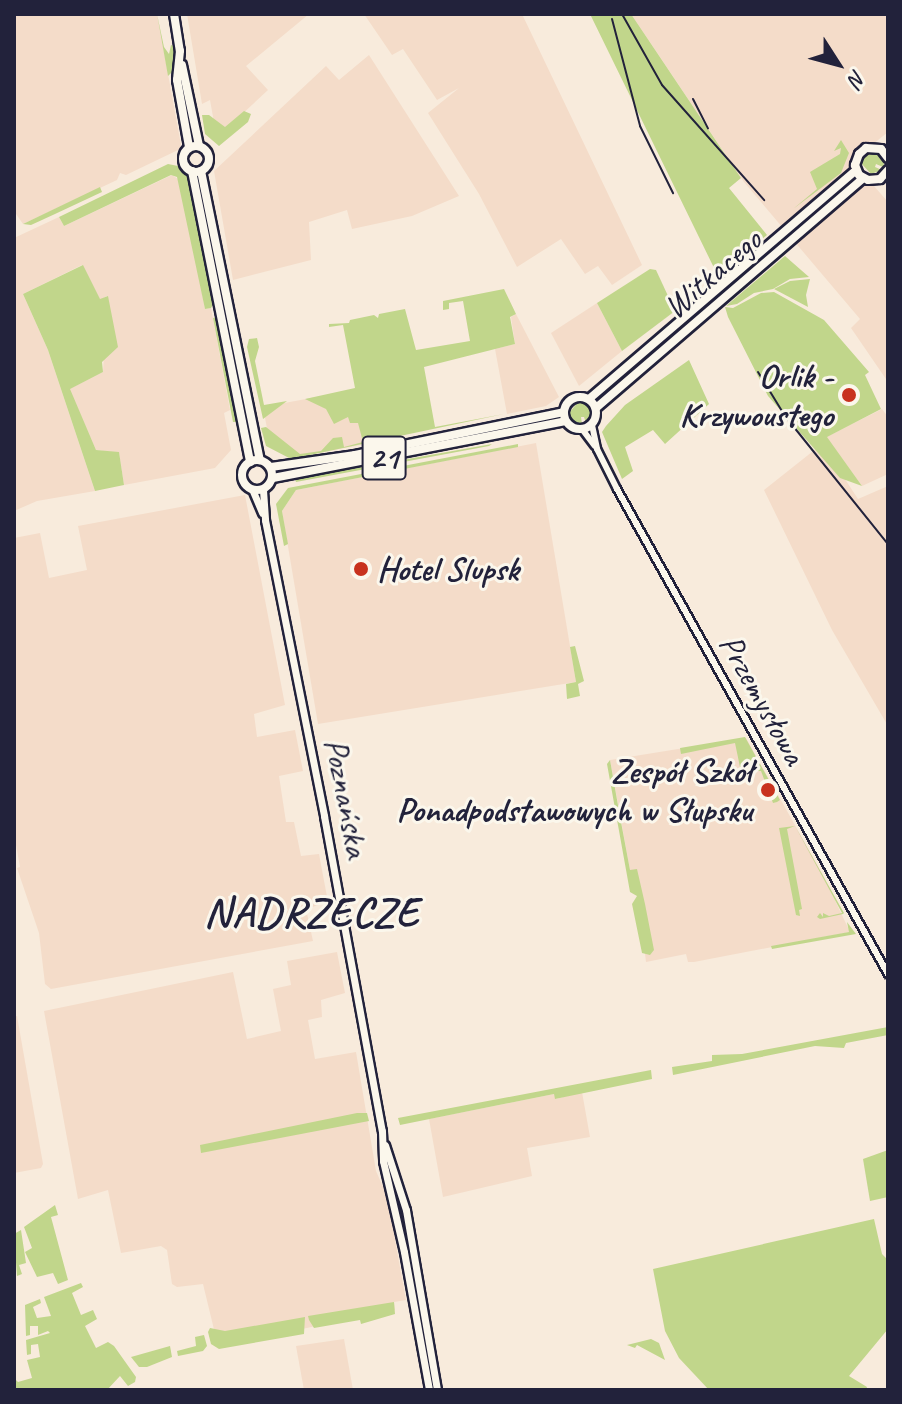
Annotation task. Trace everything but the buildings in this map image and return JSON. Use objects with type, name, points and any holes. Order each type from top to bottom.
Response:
[{"type":"main road","points":[[174,14],[194,147],[209,157],[196,171]]},
{"type":"main road","points":[[884,146],[888,158]]},
{"type":"main road","name":"21","points":[[856,170],[856,159],[862,150],[884,146]]},
{"type":"main road","points":[[194,147],[183,159],[196,171],[255,461]]},
{"type":"main road","points":[[856,170],[863,178]]},
{"type":"main road","name":"Witkacego","points":[[725,291],[856,170]]},
{"type":"main road","name":"21","points":[[863,178],[880,179],[888,170]]},
{"type":"main road","name":"Witkacego","points":[[596,408],[682,328],[863,178]]},
{"type":"main road","name":"Witkacego","points":[[589,399],[682,328]]},
{"type":"main road","name":"21","points":[[565,417],[572,398],[589,399]]},
{"type":"main road","points":[[565,417],[582,429],[592,425],[596,408],[589,399]]},
{"type":"main road","name":"21","points":[[271,467],[339,458],[565,417]]},
{"type":"main road","name":"21","points":[[273,478],[565,417]]},
{"type":"main road","points":[[255,461],[271,467],[273,478],[263,490],[252,489],[244,483],[242,474],[255,461]]},
{"type":"main road","name":"Poznańska","points":[[252,489],[265,520]]},
{"type":"main road","name":"Poznańska","points":[[263,490],[265,520],[382,1135]]},
{"type":"main road","points":[[382,1135],[383,1161],[404,1252],[429,1390]]},
{"type":"main road","points":[[382,1135],[406,1210],[437,1390]]},
{"type":"street","name":"Przemysłowa","points":[[592,425],[597,449]]},
{"type":"street","name":"Przemysłowa","points":[[582,429],[597,449],[670,586],[888,974]]},
{"type":"shaded area","points":[[14,14],[157,14],[181,145],[178,150],[126,175],[120,173],[117,180],[23,224],[14,211]]},
{"type":"shaded area","points":[[187,14],[309,14],[246,66],[268,90],[224,131],[215,128],[210,100],[202,104]]},
{"type":"shaded area","points":[[364,14],[522,14],[642,265],[612,285],[598,266],[585,274],[561,239],[517,267],[479,194],[428,113],[459,88],[437,100],[403,49],[392,55]]},
{"type":"shaded area","points":[[631,14],[888,14],[888,132],[852,161],[888,202],[888,382],[851,328],[860,319],[744,182]]},
{"type":"shaded area","points":[[369,55],[459,196],[412,216],[352,229],[347,210],[309,222],[311,260],[233,280],[214,171],[326,66],[339,80]]},
{"type":"shaded area","points":[[172,175],[181,181],[205,309],[211,308],[230,410],[224,413],[231,450],[215,468],[124,485],[119,453],[96,450],[69,389],[103,372],[107,296],[100,300],[82,265],[23,294],[48,350],[95,491],[37,501],[14,511],[14,238],[59,217],[64,226]]},
{"type":"shaded area","points":[[597,303],[622,351],[579,386],[551,333]]},
{"type":"shaded area","points":[[516,314],[559,397],[546,406],[507,414],[495,349],[515,344],[511,317]]},
{"type":"shaded area","points":[[354,390],[366,444],[291,458],[270,444],[263,407]]},
{"type":"shaded area","points":[[882,409],[888,417],[888,474],[862,486],[826,437]]},
{"type":"shaded area","points":[[536,443],[576,682],[318,724],[282,511],[296,490]]},
{"type":"shaded area","points":[[822,444],[858,499],[888,486],[888,726],[832,630],[764,490]]},
{"type":"shaded area","points":[[245,495],[285,705],[254,714],[257,737],[295,730],[303,771],[279,776],[286,822],[294,822],[301,856],[319,854],[328,902],[306,909],[313,941],[51,989],[45,984],[39,933],[17,868],[20,867],[14,834],[14,538],[40,533],[49,578],[87,570],[78,526]]},
{"type":"shaded area","points":[[746,738],[823,875],[850,932],[694,962],[688,962],[686,954],[646,962],[637,892],[634,892],[610,760]]},
{"type":"shaded area","points":[[337,952],[345,993],[321,1000],[322,1017],[308,1020],[315,1059],[356,1052],[376,1171],[387,1196],[406,1300],[394,1302],[395,1310],[218,1346],[203,1284],[177,1287],[172,1284],[167,1250],[161,1246],[121,1253],[108,1190],[78,1199],[44,1011],[233,972],[247,1039],[281,1031],[273,989],[291,985],[287,961]]},
{"type":"shaded area","points":[[17,1016],[43,1164],[41,1168],[14,1173],[14,1017]]},
{"type":"shaded area","points":[[582,1092],[590,1137],[527,1148],[532,1176],[443,1197],[429,1119],[554,1094],[556,1099]]},
{"type":"shaded area","points":[[344,1339],[353,1390],[304,1390],[296,1346]]},
{"type":"green space","points":[[157,14],[164,47],[169,54],[171,45],[177,47],[173,71],[168,76]]},
{"type":"green space","points":[[590,14],[631,14],[741,178],[729,188],[767,235],[717,274]]},
{"type":"green space","points":[[244,111],[251,114],[248,122],[219,146],[205,134],[202,115],[209,115],[225,127]]},
{"type":"green space","points":[[841,140],[849,153],[841,173],[793,209],[817,189],[810,172],[840,154],[841,148],[834,151]]},
{"type":"green space","points":[[873,152],[882,156],[884,163],[883,167],[876,164],[875,167],[882,170],[871,174],[861,163],[866,154]]},
{"type":"green space","points":[[168,164],[178,166],[189,177],[215,301],[211,308],[205,309],[177,177],[171,175],[64,226],[59,217]]},
{"type":"green space","points":[[845,186],[847,187],[732,283]]},
{"type":"green space","points":[[100,187],[102,192],[31,225],[23,224]]},
{"type":"green space","points":[[785,256],[809,277],[790,279],[773,289],[754,293],[737,304],[726,306]]},
{"type":"green space","points":[[83,265],[100,299],[108,296],[118,347],[102,362],[103,372],[70,389],[96,450],[119,452],[124,485],[95,491],[48,350],[23,294]]},
{"type":"green space","points":[[650,269],[656,270],[675,311],[622,351],[597,303]]},
{"type":"green space","points":[[810,279],[806,295],[808,307],[774,289],[790,281]]},
{"type":"green space","points":[[504,289],[516,314],[510,317],[515,344],[424,367],[435,427],[504,414],[291,459],[266,446],[261,428],[266,427],[300,454],[321,451],[333,438],[342,437],[344,447],[363,442],[358,423],[350,423],[348,417],[334,424],[326,409],[305,399],[355,388],[343,325],[329,327],[329,324],[349,323],[350,320],[374,315],[378,318],[379,314],[405,309],[416,350],[470,341],[463,301],[449,303],[449,309],[443,310],[443,301]]},
{"type":"green space","points":[[774,292],[824,320],[869,372],[865,375],[881,409],[827,437],[862,486],[840,478],[768,396],[728,317],[725,307],[733,308],[761,293]]},
{"type":"green space","points":[[218,317],[236,422],[233,422],[213,318]]},
{"type":"green space","points":[[257,338],[259,347],[255,361],[264,405],[287,401],[263,419],[247,347],[249,339]]},
{"type":"green space","points":[[689,360],[709,404],[665,444],[653,430],[625,447],[633,471],[622,479],[602,432],[625,405]]},
{"type":"green space","points":[[578,402],[586,403],[592,410],[586,423],[584,417],[581,417],[582,424],[572,421],[569,413]]},
{"type":"green space","points":[[492,444],[296,482],[295,479]]},
{"type":"green space","points":[[518,444],[518,447],[296,490],[282,511],[288,544],[284,546],[276,504],[288,488]]},
{"type":"green space","points":[[575,646],[584,681],[578,684],[580,696],[567,699],[566,684],[576,682],[570,647]]},
{"type":"green space","points":[[745,737],[780,800],[777,802],[773,803],[761,771],[750,771],[748,765],[740,767],[735,743],[681,754],[680,748]]},
{"type":"green space","points":[[610,760],[619,811],[624,811],[625,821],[621,822],[630,870],[637,869],[645,904],[654,950],[650,955],[642,953],[632,904],[637,896],[630,892],[607,764]]},
{"type":"green space","points":[[795,826],[843,914],[820,919],[817,917],[820,913],[823,917],[823,913],[829,916],[842,913]]},
{"type":"green space","points":[[795,826],[787,829],[802,909],[799,910],[800,916],[796,915],[779,828]]},
{"type":"green space","points":[[847,922],[856,934],[772,949],[771,946],[849,932]]},
{"type":"green space","points":[[888,1027],[888,1035],[846,1043],[844,1048],[815,1046],[673,1075],[672,1067],[712,1061],[712,1055],[742,1054]]},
{"type":"green space","points":[[651,1070],[652,1079],[555,1099],[554,1094],[400,1125],[398,1118]]},
{"type":"green space","points":[[367,1113],[369,1121],[201,1153],[200,1145]]},
{"type":"green space","points":[[888,1150],[888,1197],[870,1201],[863,1159]]},
{"type":"green space","points":[[55,1205],[58,1215],[51,1217],[68,1280],[58,1284],[53,1273],[37,1277],[25,1252],[32,1248],[24,1227]]},
{"type":"green space","points":[[874,1219],[882,1254],[888,1260],[888,1329],[849,1376],[867,1387],[866,1390],[709,1390],[679,1358],[665,1331],[653,1269]]},
{"type":"green space","points":[[21,1230],[26,1263],[19,1265],[22,1274],[17,1276],[14,1234]]},
{"type":"green space","points":[[81,1283],[83,1287],[72,1293],[81,1315],[93,1310],[97,1319],[85,1326],[96,1348],[108,1342],[114,1346],[136,1377],[135,1382],[128,1386],[120,1376],[107,1390],[14,1390],[14,1378],[18,1382],[32,1378],[27,1360],[40,1357],[38,1344],[31,1345],[31,1354],[27,1355],[26,1340],[50,1333],[38,1335],[38,1326],[30,1326],[30,1335],[26,1336],[25,1305],[40,1299],[41,1303],[33,1307],[37,1318],[51,1316],[44,1297]]},
{"type":"green space","points":[[394,1302],[395,1314],[361,1324],[360,1320],[314,1328],[308,1316]]},
{"type":"green space","points":[[305,1317],[304,1334],[219,1349],[211,1344],[208,1332],[210,1328],[225,1331]]},
{"type":"green space","points":[[204,1335],[207,1346],[203,1351],[178,1356],[177,1351],[196,1346],[195,1337]]},
{"type":"green space","points":[[651,1339],[659,1343],[665,1360],[637,1345],[635,1348],[627,1345]]},
{"type":"green space","points":[[170,1346],[172,1357],[147,1367],[139,1367],[131,1357]]},
{"type":"railway","points":[[622,14],[662,85],[764,200]]},
{"type":"railway","points":[[612,19],[640,126],[673,193]]},
{"type":"railway","points":[[693,99],[708,128]]},
{"type":"railway","points":[[758,372],[785,416],[888,544]]},
{"type":"place","name":"Orlik - Krzywoustego","points":[[849,395]]},
{"type":"place","name":"Hotel Slupsk","points":[[361,569]]},
{"type":"place","name":"Zespół Szkół Ponadpodstawowych w Słupsku","points":[[768,790]]},
{"type":"district","name":"NADRZECZE","points":[[312,913]]}]
